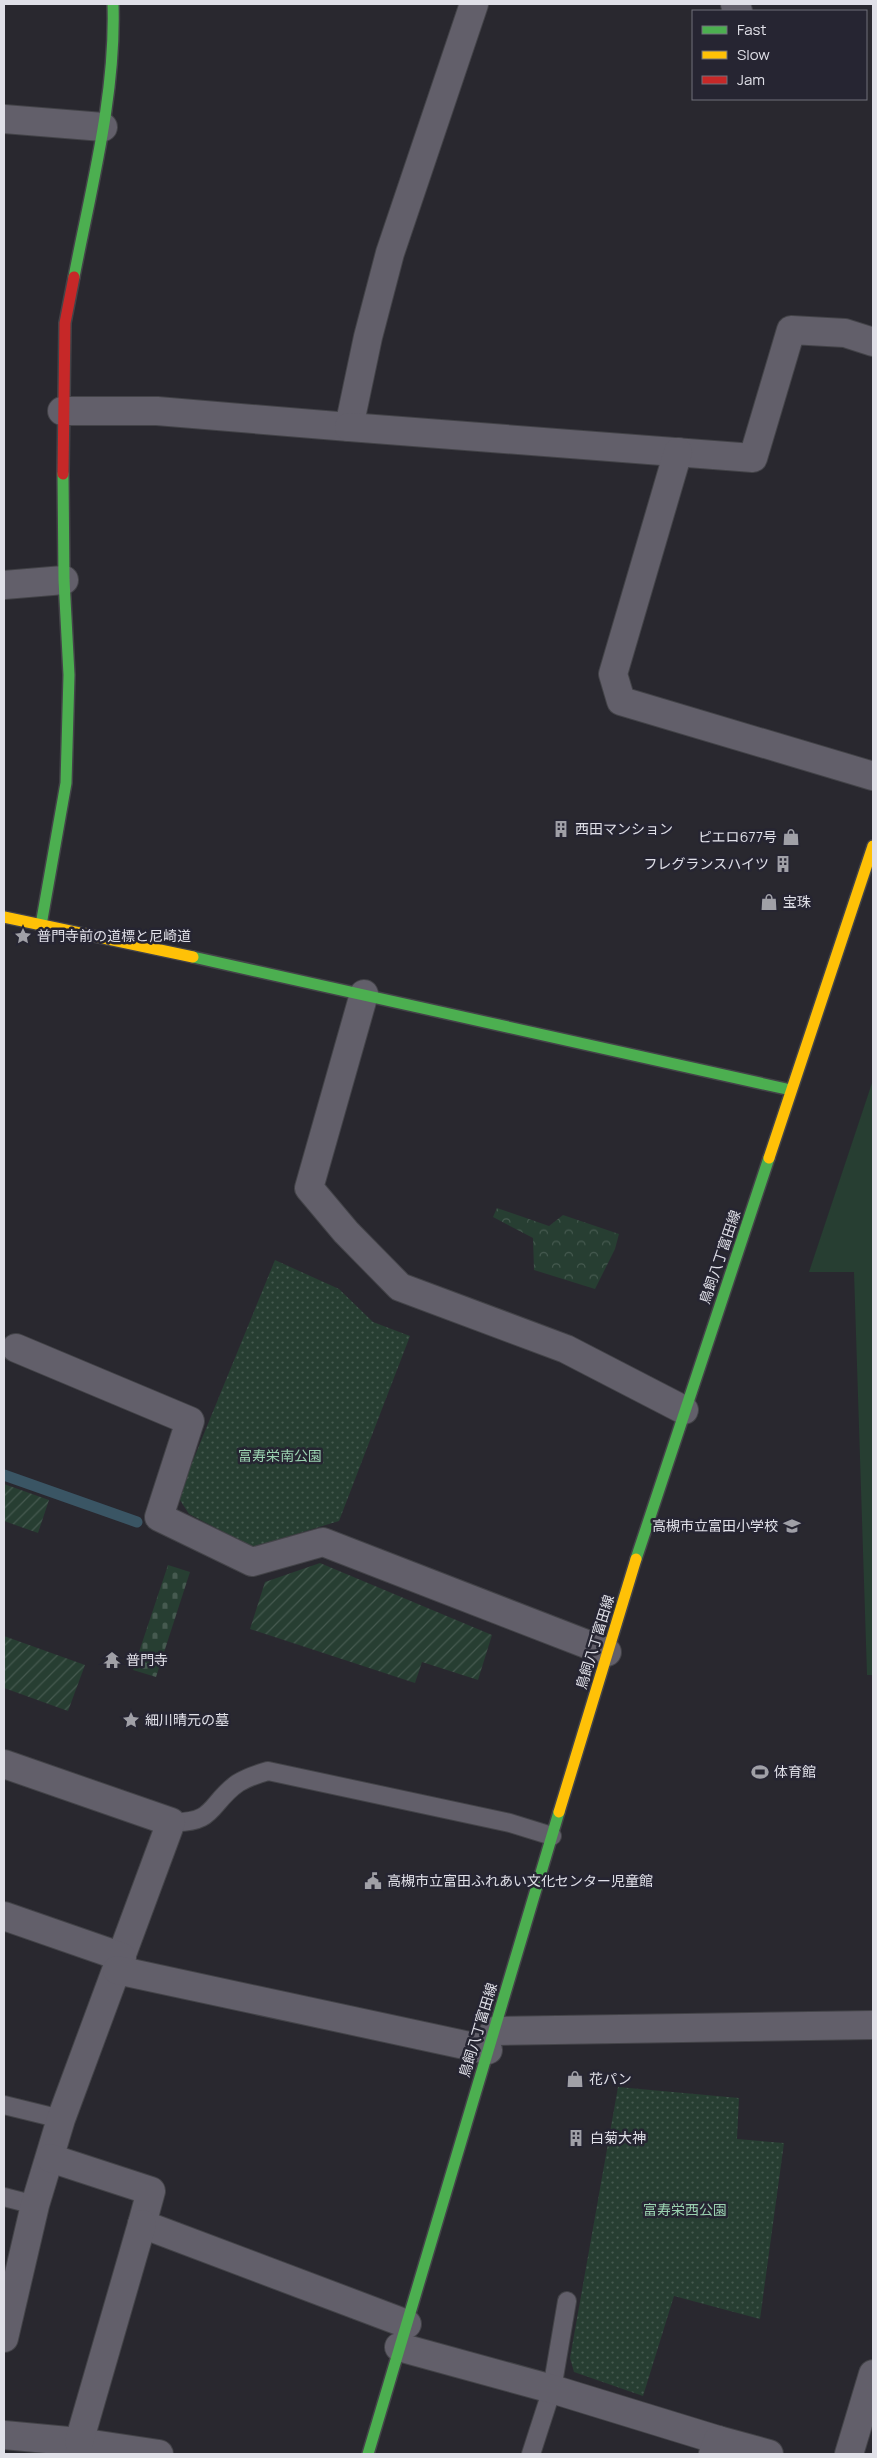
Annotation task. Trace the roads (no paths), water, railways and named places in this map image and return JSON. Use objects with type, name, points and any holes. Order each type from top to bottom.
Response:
[{"type":"street","points":[[41,925],[66,783],[69,676],[64,580],[62,410],[65,323],[103,127],[114,34],[113,4]]},
{"type":"street","points":[[349,426],[368,337],[390,254],[474,4]]},
{"type":"street","points":[[4,120],[103,127]]},
{"type":"street","points":[[62,410],[157,411],[753,458],[791,330],[845,333],[873,342]]},
{"type":"street","points":[[678,452],[631,620],[613,674],[621,701],[873,776]]},
{"type":"street","points":[[4,585],[64,580]]},
{"type":"street","name":"鳥飼八丁富田線","points":[[368,2454],[607,1652],[684,1410],[873,846]]},
{"type":"street","points":[[4,917],[364,994],[791,1090]]},
{"type":"street","points":[[364,994],[309,1188],[346,1232],[400,1287],[566,1349],[684,1410]]},
{"type":"street","points":[[16,1348],[190,1421],[159,1516],[252,1562],[323,1542],[607,1652]]},
{"type":"street","points":[[4,1764],[171,1822],[61,2119],[35,2205],[4,2338]]},
{"type":"street","points":[[4,1916],[120,1963],[491,2041],[873,2025]]},
{"type":"street","points":[[50,2158],[152,2191],[79,2442]]},
{"type":"street","points":[[142,2224],[403,2336],[716,2447],[769,2454]]},
{"type":"street","points":[[849,2454],[873,2374]]},
{"type":"street","points":[[4,2435],[79,2442],[159,2454]]},
{"type":"lane","points":[[171,1822],[187,1823],[202,1818],[214,1809],[238,1783],[252,1775],[268,1772],[510,1823],[552,1836]]},
{"type":"lane","points":[[4,2105],[61,2119]]},
{"type":"lane","points":[[4,2196],[35,2205]]},
{"type":"lane","points":[[531,2454],[552,2389],[567,2300]]},
{"type":"waterway","points":[[4,1475],[137,1522]]},
{"type":"place","name":"西田マンション","points":[[561,829]]},
{"type":"place","name":"ピエロ677号","points":[[791,837]]},
{"type":"place","name":"フレグランスハイツ","points":[[783,864]]},
{"type":"place","name":"宝珠","points":[[769,902]]},
{"type":"place","name":"普門寺前の道標と尼崎道","points":[[23,936]]},
{"type":"place","name":"高槻市立富田小学校","points":[[792,1526]]},
{"type":"place","name":"普門寺","points":[[112,1660]]},
{"type":"place","name":"細川晴元の墓","points":[[131,1720]]},
{"type":"place","name":"体育館","points":[[760,1772]]},
{"type":"place","name":"高槻市立富田ふれあい文化センター児童館","points":[[373,1881]]},
{"type":"place","name":"花パン","points":[[575,2079]]},
{"type":"place","name":"白菊大神","points":[[576,2138]]},
{"type":"park label","name":"富寿栄南公園","points":[[280,1456]]},
{"type":"park label","name":"富寿栄西公園","points":[[685,2210]]}]
